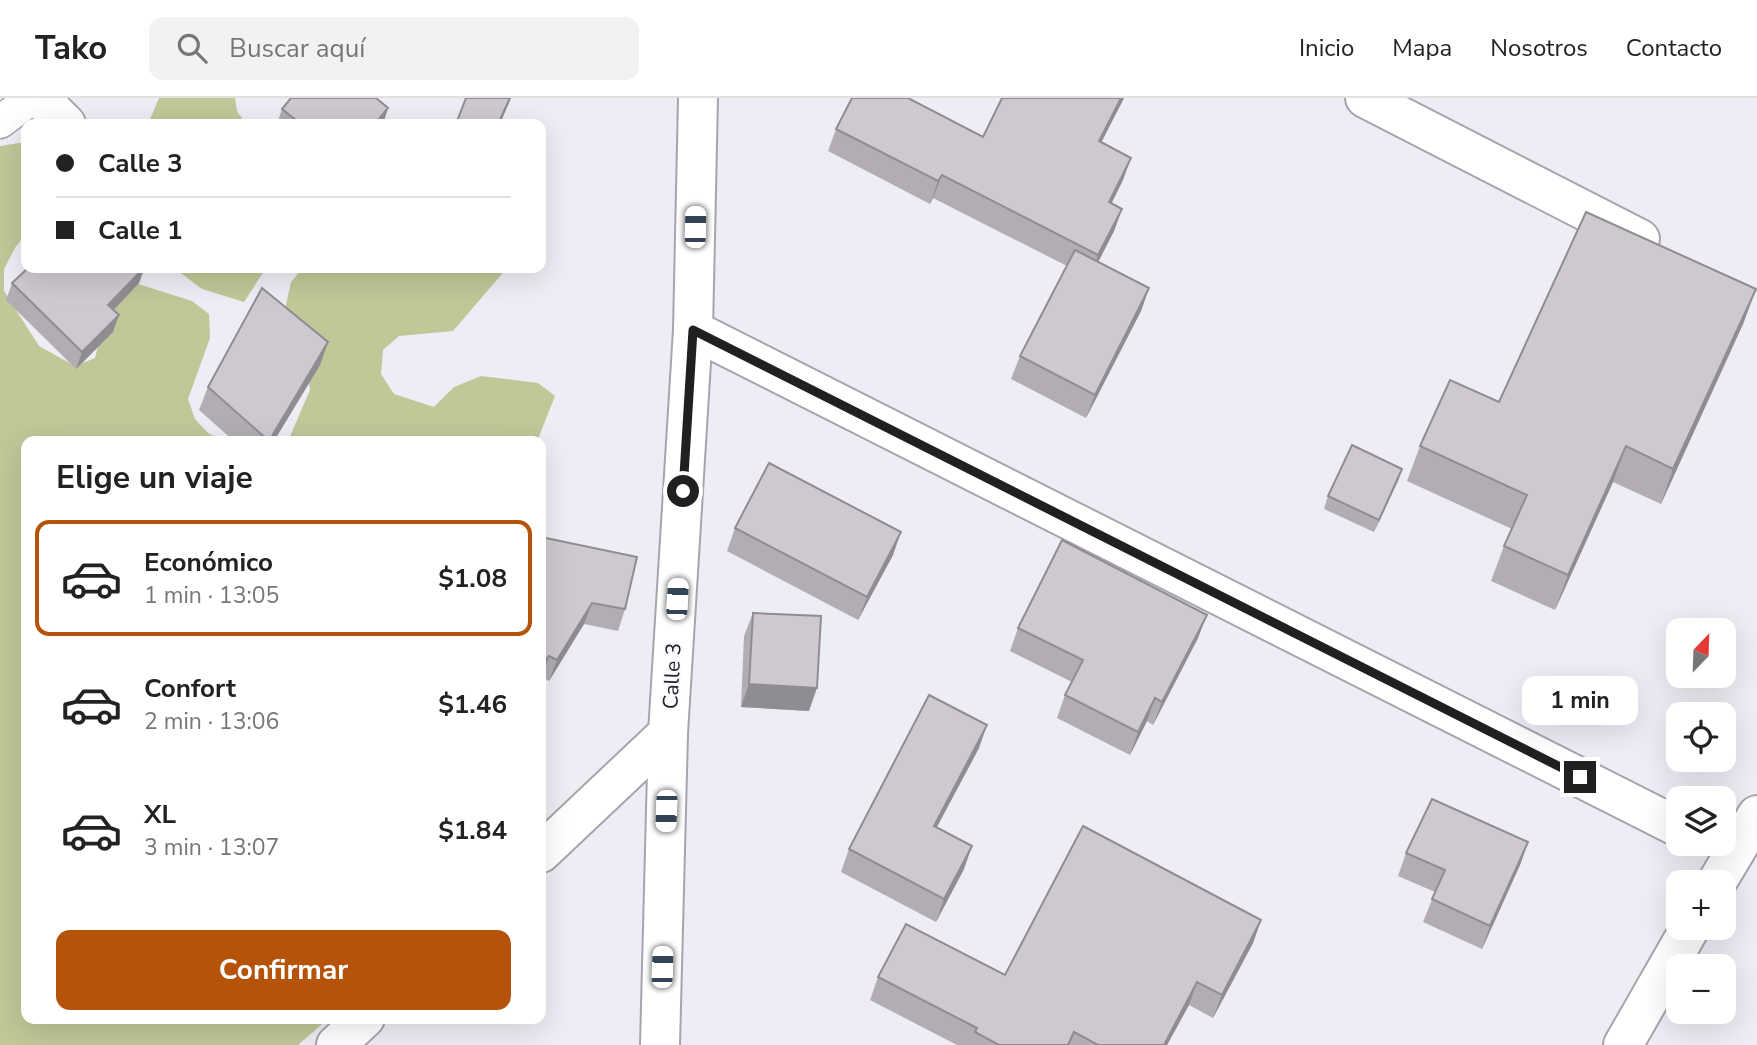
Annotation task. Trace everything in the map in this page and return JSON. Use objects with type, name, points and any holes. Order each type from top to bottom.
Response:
[{"type":"street","points":[[40,98],[61,119]]},
{"type":"street","name":"Calle 3","points":[[660,1045],[668,733],[693,330],[698,98]]},
{"type":"street","points":[[1364,98],[1671,255]]},
{"type":"street","points":[[693,330],[1666,821]]},
{"type":"street","points":[[546,848],[668,733]]},
{"type":"street","points":[[1720,860],[1757,815]]},
{"type":"street","points":[[1623,1045],[1683,940]]},
{"type":"street","points":[[336,1045],[359,1024]]},
{"type":"lane","points":[[0,122],[32,98]]},
{"type":"green space","points":[[159,98],[235,98],[237,111],[243,119],[150,119]]},
{"type":"green space","points":[[21,143],[21,240],[4,269],[4,291],[39,346],[75,366],[95,358],[113,290],[135,283],[192,301],[209,314],[210,338],[188,399],[195,419],[214,436],[21,436],[21,1024],[322,1024],[298,1045],[0,1045],[0,146]]},
{"type":"green space","points":[[181,273],[263,273],[244,302],[202,289]]},
{"type":"green space","points":[[299,273],[503,273],[453,331],[399,336],[383,350],[381,374],[394,394],[434,407],[454,387],[481,376],[538,383],[555,396],[539,436],[290,436],[310,390],[306,365],[282,323],[291,282]]},
{"type":"building","points":[[291,98],[376,98],[388,108],[379,119],[295,119],[282,109]]},
{"type":"building","points":[[466,98],[510,98],[500,119],[458,119]]},
{"type":"building","points":[[852,98],[908,98],[983,137],[1002,98],[1121,98],[1099,141],[1131,158],[1109,202],[1122,209],[1098,255],[942,175],[938,181],[836,129]]},
{"type":"building","points":[[1586,212],[1756,289],[1673,469],[1626,446],[1568,575],[1504,546],[1527,495],[1420,446],[1450,380],[1499,402]]},
{"type":"building","points":[[1075,250],[1149,288],[1095,395],[1020,356]]},
{"type":"building","points":[[23,273],[139,273],[108,305],[119,315],[82,352],[12,283]]},
{"type":"building","points":[[262,288],[328,342],[272,436],[263,436],[208,387]]},
{"type":"building","points":[[1352,445],[1402,469],[1379,520],[1328,496]]},
{"type":"building","points":[[769,463],[901,532],[867,597],[735,528]]},
{"type":"building","points":[[546,538],[637,557],[625,609],[592,603],[557,660],[549,656],[546,660]]},
{"type":"building","points":[[1062,540],[1207,615],[1162,702],[1155,698],[1138,732],[1065,695],[1083,660],[1018,628]]},
{"type":"building","points":[[753,613],[821,616],[817,688],[749,684]]},
{"type":"building","points":[[929,695],[987,725],[934,826],[972,846],[944,899],[849,849]]},
{"type":"building","points":[[1432,799],[1528,842],[1490,926],[1432,899],[1445,870],[1406,853]]},
{"type":"building","points":[[1083,826],[1261,920],[1222,995],[1197,982],[1164,1045],[1098,1045],[1074,1032],[1068,1045],[999,1045],[975,1032],[977,1028],[878,977],[906,924],[1005,975]]},
{"type":"route","points":[[683,491],[693,330],[1580,777]]}]
